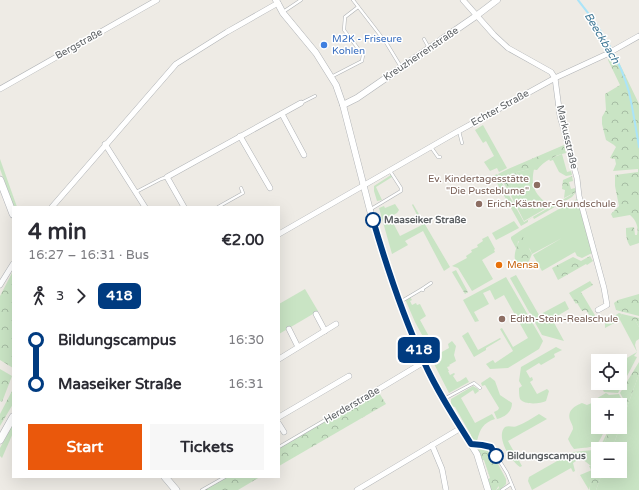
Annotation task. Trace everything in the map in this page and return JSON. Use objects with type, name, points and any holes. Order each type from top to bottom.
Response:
[{"type":"main road","points":[[0,180],[12,211]]},
{"type":"main road","points":[[0,440],[12,419]]},
{"type":"main road","points":[[167,478],[176,490]]},
{"type":"street","name":"Bergstraße","points":[[0,88],[157,0]]},
{"type":"street","points":[[463,0],[476,16],[508,48],[551,72],[555,78]]},
{"type":"street","name":"Kreuzherrenstraße","points":[[343,105],[358,98],[497,0]]},
{"type":"street","points":[[53,206],[105,144],[176,64],[277,1],[283,13],[316,53],[336,85],[343,105],[373,222],[400,302],[424,362],[443,399],[471,444],[482,466],[488,490]]},
{"type":"street","name":"Echter Straße","points":[[280,233],[431,146],[555,78],[616,50],[639,36]]},
{"type":"street","name":"Markusstraße","points":[[555,78],[560,116],[577,178],[579,196],[604,288],[607,305],[598,310]]},
{"type":"street","points":[[183,206],[167,177],[301,104]]},
{"type":"street","points":[[282,114],[304,155]]},
{"type":"street","points":[[240,136],[270,188]]},
{"type":"street","points":[[105,144],[144,206]]},
{"type":"street","points":[[0,285],[12,266]]},
{"type":"street","points":[[316,314],[325,331]]},
{"type":"street","points":[[280,357],[336,324]]},
{"type":"street","points":[[289,329],[298,347]]},
{"type":"street","name":"Herderstraße","points":[[379,389],[424,362]]},
{"type":"street","points":[[280,416],[349,376]]},
{"type":"street","points":[[280,426],[284,432]]},
{"type":"street","points":[[357,490],[424,448],[461,428]]},
{"type":"street","points":[[432,445],[442,469],[446,490]]},
{"type":"lane","points":[[283,13],[301,0]]},
{"type":"lane","points":[[353,0],[394,53],[401,67]]},
{"type":"lane","points":[[331,77],[362,61],[362,54],[344,30],[346,17],[358,7]]},
{"type":"lane","points":[[424,39],[429,48]]},
{"type":"lane","points":[[301,104],[315,96]]},
{"type":"lane","points":[[459,131],[462,143]]},
{"type":"lane","points":[[431,146],[438,157],[440,156]]},
{"type":"lane","points":[[370,209],[401,191],[401,188],[389,170]]},
{"type":"lane","points":[[136,192],[167,177]]},
{"type":"lane","points":[[220,206],[243,193],[241,188]]},
{"type":"lane","points":[[400,302],[422,290],[431,283]]},
{"type":"lane","points":[[443,399],[474,383],[480,388]]},
{"type":"lane","name":"Herderstraße","points":[[280,446],[379,389]]},
{"type":"lane","points":[[471,444],[491,447],[507,473],[514,490]]},
{"type":"lane","points":[[202,490],[223,478]]},
{"type":"lane","points":[[502,490],[511,484]]},
{"type":"green space","points":[[615,54],[639,104],[639,243],[630,246],[626,235],[626,228],[634,227],[635,235],[637,235],[638,229],[634,219],[630,215],[613,218],[611,214],[619,206],[615,186],[615,175],[638,172],[638,169],[613,171],[616,164],[615,159],[610,158],[616,147],[606,140],[602,124],[602,117],[606,110],[605,94],[620,85],[608,60]]},
{"type":"green space","points":[[483,125],[507,168],[499,172],[497,168],[490,171],[484,162],[494,156],[486,141],[483,143],[475,130]]},
{"type":"green space","points":[[564,145],[566,153],[550,159],[537,170],[529,169],[517,172],[509,192],[498,174]]},
{"type":"green space","points":[[562,154],[567,172],[571,171],[572,175],[566,176],[559,172],[553,160],[550,161],[549,159]]},
{"type":"green space","points":[[0,159],[17,206],[14,206],[0,169]]},
{"type":"green space","points":[[534,169],[533,181],[535,190],[550,206],[524,221],[509,192],[517,172]]},
{"type":"green space","points":[[497,174],[524,222],[576,192],[572,197],[534,219],[533,217],[521,226],[493,176]]},
{"type":"green space","points":[[391,175],[392,177],[376,187],[382,200],[377,201],[374,186]]},
{"type":"green space","points":[[572,176],[573,181],[569,182],[571,189],[575,188],[576,192],[564,198],[565,190],[562,189],[563,180]]},
{"type":"green space","points":[[577,199],[592,253],[582,258],[577,256],[575,252],[542,271],[533,255],[562,238],[532,254],[530,249],[518,241],[517,250],[511,237]]},
{"type":"green space","points":[[395,204],[399,210],[390,217],[400,236],[422,225],[412,205],[413,204],[450,267],[444,271],[423,231],[405,241],[408,245],[392,254],[379,208],[384,206],[385,208]]},
{"type":"green space","points":[[514,221],[519,228],[496,240],[492,233]]},
{"type":"green space","points":[[522,235],[532,254],[529,261],[523,265],[516,262],[515,259],[516,249]]},
{"type":"green space","points":[[488,236],[495,249],[495,252],[482,260],[493,279],[472,291],[458,268],[452,266],[467,258],[466,256],[472,252],[471,250],[478,247],[477,245],[483,241],[482,239]]},
{"type":"green space","points":[[590,256],[593,261],[558,280],[552,268],[573,257],[581,261]]},
{"type":"green space","points":[[456,270],[468,292],[465,294],[452,272]]},
{"type":"green space","points":[[12,273],[12,367],[0,360],[0,296]]},
{"type":"green space","points":[[516,275],[539,315],[565,301],[569,309],[552,319],[564,341],[542,335],[510,278]]},
{"type":"green space","points":[[506,277],[543,341],[539,349],[508,368],[490,369],[486,364],[493,360],[495,363],[513,351],[500,329],[502,328],[513,347],[528,338],[504,295],[495,300],[490,290],[483,293],[489,304],[474,312],[479,321],[475,322],[463,300]]},
{"type":"green space","points":[[590,281],[593,285],[581,292],[596,317],[592,319],[586,310],[582,311],[569,293]]},
{"type":"green space","points":[[305,289],[318,311],[280,333],[280,303]]},
{"type":"green space","points":[[639,294],[639,316],[616,310],[614,303],[618,300]]},
{"type":"green space","points":[[410,297],[412,300],[410,301],[412,305],[416,303],[417,305],[420,304],[426,316],[420,320],[432,342],[427,344],[415,322],[405,299]]},
{"type":"green space","points":[[619,313],[622,314],[620,317],[635,320],[639,327],[639,339],[636,341],[635,345],[637,352],[620,320],[605,328],[605,322]]},
{"type":"green space","points":[[622,314],[639,318],[639,327],[635,320],[626,322],[623,321],[620,317]]},
{"type":"green space","points":[[468,332],[478,350],[500,338],[501,339],[474,357],[462,336]]},
{"type":"green space","points":[[452,341],[456,346],[454,355],[456,361],[447,367],[448,371],[450,375],[455,374],[453,376],[457,382],[466,377],[469,382],[449,393],[431,358],[449,348],[448,344]]},
{"type":"green space","points":[[556,347],[562,350],[554,354],[555,357],[541,365],[539,363],[526,371],[530,378],[532,377],[533,380],[530,382],[537,394],[547,389],[549,391],[546,401],[532,403],[522,401],[520,399],[519,392],[519,388],[522,386],[519,381],[521,367]]},
{"type":"green space","points":[[637,352],[634,356],[637,357],[627,376],[627,358]]},
{"type":"green space","points":[[639,362],[639,374],[627,407],[627,398],[623,398],[620,393],[622,390],[627,390],[627,382]]},
{"type":"green space","points":[[0,369],[12,376],[2,402],[0,401]]},
{"type":"green space","points":[[639,374],[639,490],[596,490],[600,478],[627,478],[627,442],[615,442],[617,434],[627,434],[627,407]]},
{"type":"green space","points":[[490,377],[495,381],[500,395],[512,403],[508,414],[497,419],[494,412],[499,408],[485,385],[482,386],[481,383]]},
{"type":"green space","points":[[473,386],[479,391],[475,394],[473,390],[461,398],[475,423],[492,414],[495,419],[488,422],[483,427],[479,433],[477,441],[474,441],[470,437],[471,435],[455,407],[451,406],[451,399]]},
{"type":"green space","points":[[603,390],[620,390],[618,393],[604,392]]},
{"type":"green space","points":[[12,391],[12,406],[0,426],[0,414]]},
{"type":"green space","points":[[378,391],[386,404],[280,465],[280,447]]},
{"type":"green space","points":[[606,393],[609,395],[619,394],[621,398],[597,398]]},
{"type":"green space","points":[[582,403],[587,405],[591,403],[591,434],[602,434],[598,442],[591,442],[591,447],[574,449],[568,439],[573,429],[569,417],[574,407]]},
{"type":"green space","points":[[539,414],[547,419],[508,441],[522,466],[520,467],[512,460],[505,448],[502,431],[505,427],[516,427]]},
{"type":"green space","points":[[12,426],[12,435],[2,458],[0,456],[0,448]]},
{"type":"green space","points":[[606,434],[607,434],[605,442],[602,442]]},
{"type":"green space","points":[[607,434],[617,434],[615,442],[605,442]]},
{"type":"green space","points":[[479,448],[487,448],[500,484],[496,490],[491,490],[488,479],[490,478],[484,460],[482,460],[478,451]]},
{"type":"green space","points":[[487,448],[490,449],[506,479],[506,484],[500,490],[496,490],[499,488]]},
{"type":"green space","points":[[591,450],[591,466],[576,454],[574,457],[576,461],[573,463],[575,471],[573,472],[571,468],[532,490],[528,481],[529,477],[573,452]]},
{"type":"green space","points":[[591,470],[592,478],[589,490],[580,475]]},
{"type":"green space","points":[[224,478],[258,478],[238,490],[204,490]]},
{"type":"green space","points":[[592,478],[600,478],[596,490],[590,490]]},
{"type":"waterway","name":"Beeckbach","points":[[578,0],[608,43],[620,67],[629,92],[639,147]]},
{"type":"bus line","name":"418","points":[[373,220],[404,316],[424,362],[443,399],[471,444],[491,447],[496,456]]},
{"type":"place","name":"M2K - Friseure Kohlen","points":[[324,45]]},
{"type":"place","name":"Ev. Kindertagesstätte \"Die Pusteblume\"","points":[[537,185]]},
{"type":"place","name":"Erich-Kästner-Grundschule","points":[[479,204]]},
{"type":"place","name":"Maaseiker Straße","points":[[373,220]]},
{"type":"place","name":"Mensa","points":[[499,265]]},
{"type":"place","name":"Edith-Stein-Realschule","points":[[502,319]]},
{"type":"place","name":"Bildungscampus","points":[[496,456]]}]
